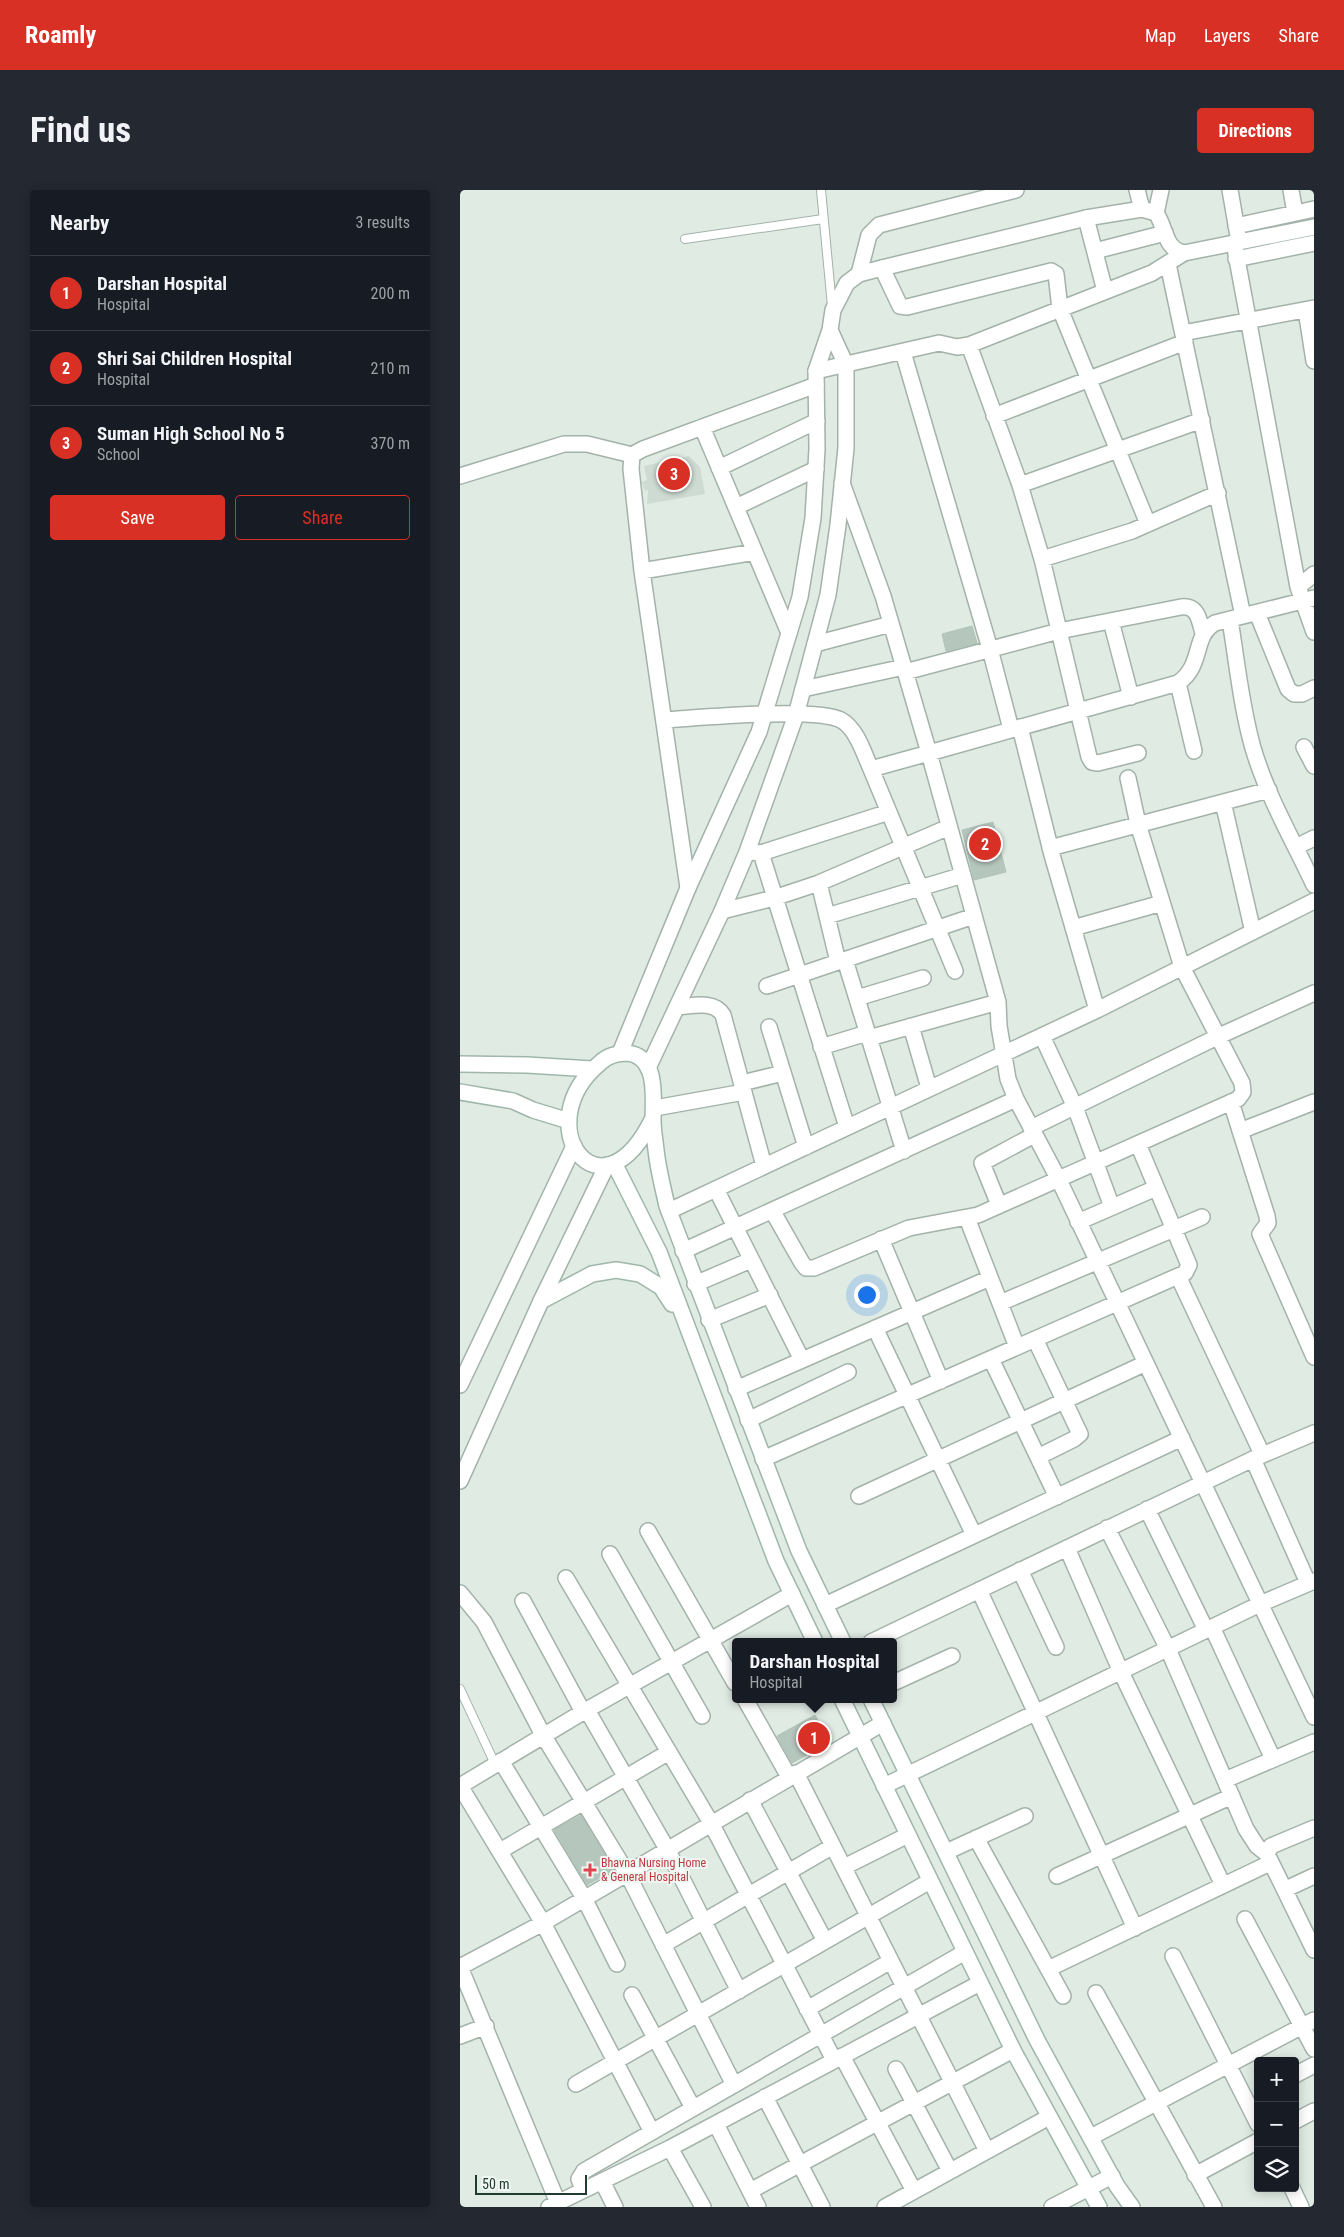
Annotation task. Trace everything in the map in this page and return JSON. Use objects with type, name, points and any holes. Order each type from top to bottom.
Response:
[{"type":"street","points":[[858,274],[869,235],[879,225],[1016,190]]},
{"type":"street","points":[[1138,190],[1149,211],[1165,232],[1176,252],[1184,253],[1314,227]]},
{"type":"street","points":[[1149,211],[1161,190]]},
{"type":"street","points":[[1230,190],[1236,226],[1241,242],[1236,259],[1304,595],[1314,632]]},
{"type":"street","points":[[1290,190],[1295,212]]},
{"type":"street","points":[[1236,226],[1314,209]]},
{"type":"street","points":[[620,1053],[688,888],[765,715],[800,597],[813,518],[816,469],[816,378],[830,330],[833,310],[847,283],[858,274],[1086,218],[1149,211]]},
{"type":"street","points":[[1086,218],[1105,291]]},
{"type":"street","points":[[1095,250],[1165,232]]},
{"type":"street","points":[[1236,259],[1314,243]]},
{"type":"street","points":[[460,476],[564,444],[587,444],[632,455],[642,448],[702,427],[846,365],[939,344],[957,347],[968,345],[1105,291],[1168,264],[1184,253]]},
{"type":"street","points":[[1168,264],[1243,616],[1244,714],[1253,749],[1269,790],[1314,885]]},
{"type":"street","points":[[882,268],[896,301],[900,306],[907,307],[1051,271],[1056,274],[1060,309],[1148,524]]},
{"type":"street","points":[[994,416],[1184,338],[1248,320],[1310,309],[1314,361]]},
{"type":"street","points":[[648,1068],[722,911],[754,852],[796,715],[826,602],[846,448],[846,365],[830,330]]},
{"type":"street","points":[[968,345],[1020,485],[1042,559],[1092,762],[1098,763],[1138,753]]},
{"type":"street","points":[[903,352],[990,649],[1016,728],[1097,1010]]},
{"type":"street","points":[[1020,485],[1202,420]]},
{"type":"street","points":[[719,468],[817,421]]},
{"type":"street","points":[[702,427],[789,633]]},
{"type":"street","points":[[632,455],[631,469],[642,571],[688,888]]},
{"type":"street","points":[[736,507],[816,469]]},
{"type":"street","points":[[842,483],[891,624],[963,875],[998,1002],[1003,1054],[1008,1079],[1016,1099],[1059,1180],[1314,1717]]},
{"type":"street","points":[[1042,559],[1092,545],[1148,524],[1218,493]]},
{"type":"street","points":[[642,571],[755,552]]},
{"type":"street","points":[[1203,633],[1215,623],[1243,616],[1304,595],[1314,574]]},
{"type":"street","points":[[800,597],[826,602]]},
{"type":"street","points":[[803,689],[904,670],[1059,631],[1111,621],[1190,606],[1198,614],[1203,633],[1196,662],[1191,672],[1178,683],[871,769]]},
{"type":"street","points":[[1243,616],[1288,689],[1294,694],[1313,692]]},
{"type":"street","points":[[1111,621],[1131,697]]},
{"type":"street","points":[[815,644],[891,624]]},
{"type":"street","points":[[1178,683],[1194,751]]},
{"type":"street","points":[[664,720],[796,715],[827,716],[842,721],[854,733],[871,769],[954,971]]},
{"type":"street","points":[[1304,747],[1314,766]]},
{"type":"street","points":[[773,1212],[802,1263],[810,1269],[881,1239],[927,1223],[967,1218],[1059,1180],[1238,1099],[1242,1092],[1242,1084],[1182,968],[1138,824],[1128,778]]},
{"type":"street","points":[[1050,848],[1269,790]]},
{"type":"street","points":[[1223,802],[1253,932]]},
{"type":"street","points":[[754,852],[889,812]]},
{"type":"street","points":[[722,911],[774,898],[819,883],[949,827]]},
{"type":"street","points":[[1296,847],[1314,838]]},
{"type":"street","points":[[754,852],[774,898],[847,1127]]},
{"type":"street","points":[[827,916],[963,875]]},
{"type":"street","points":[[819,883],[841,961],[857,998],[904,1151]]},
{"type":"street","points":[[669,1212],[1097,1010],[1314,901]]},
{"type":"street","points":[[1073,928],[1162,903]]},
{"type":"street","points":[[766,986],[974,916]]},
{"type":"street","points":[[857,998],[923,978]]},
{"type":"street","points":[[999,1205],[982,1163],[1074,1106],[1217,1037],[1314,994]]},
{"type":"street","points":[[821,1047],[911,1026],[998,1002]]},
{"type":"street","points":[[677,1007],[713,1006],[719,1008],[724,1016],[764,1166]]},
{"type":"street","points":[[911,1026],[929,1088]]},
{"type":"street","points":[[769,1027],[806,1147]]},
{"type":"street","points":[[1042,1036],[1074,1106],[1112,1207]]},
{"type":"street","points":[[654,1113],[643,1139],[625,1157],[610,1164],[592,1166],[585,1162],[574,1146],[569,1121],[574,1094],[592,1070],[603,1060],[620,1053],[640,1057],[648,1068],[654,1085],[657,1156],[669,1212],[799,1552],[841,1638]]},
{"type":"street","points":[[460,1064],[527,1065],[592,1070]]},
{"type":"street","points":[[654,1113],[743,1088],[783,1073]]},
{"type":"street","points":[[460,1092],[513,1101],[533,1110],[569,1121]]},
{"type":"street","points":[[683,1251],[773,1212],[1016,1099]]},
{"type":"street","points":[[1231,1102],[1267,1216],[1268,1222],[1260,1234],[1314,1357]]},
{"type":"street","points":[[1240,1130],[1314,1102]]},
{"type":"street","points":[[763,1459],[1188,1271],[1188,1265],[1138,1144]]},
{"type":"street","points":[[460,1385],[574,1146]]},
{"type":"street","points":[[460,1481],[541,1301],[610,1164]]},
{"type":"street","points":[[610,1164],[659,1252],[776,1560],[813,1638]]},
{"type":"street","points":[[1078,1222],[1156,1188]]},
{"type":"street","points":[[716,1189],[802,1360]]},
{"type":"street","points":[[1000,1303],[1202,1217]]},
{"type":"street","points":[[967,1218],[1017,1347]]},
{"type":"street","points":[[881,1239],[941,1381]]},
{"type":"street","points":[[695,1284],[752,1260]]},
{"type":"street","points":[[541,1301],[592,1274],[616,1270],[640,1274],[661,1287],[691,1335]]},
{"type":"street","points":[[884,1786],[909,1776],[1260,1604],[1311,1582],[1258,1456],[1178,1276]]},
{"type":"street","points":[[736,1389],[990,1278]]},
{"type":"street","points":[[709,1320],[770,1295]]},
{"type":"street","points":[[875,1328],[974,1535]]},
{"type":"street","points":[[1035,1339],[1080,1434],[1074,1439],[1038,1457]]},
{"type":"street","points":[[991,1358],[1057,1496]]},
{"type":"street","points":[[859,1496],[1146,1363]]},
{"type":"street","points":[[748,1420],[848,1372]]},
{"type":"street","points":[[879,1638],[1258,1456],[1314,1433]]},
{"type":"street","points":[[825,1605],[1182,1438]]},
{"type":"street","points":[[1148,1509],[1273,1759]]},
{"type":"street","points":[[1107,1528],[1168,1649],[1251,1837],[1268,1858],[1286,1889],[1314,1950]]},
{"type":"street","points":[[648,1531],[732,1678]]},
{"type":"street","points":[[1067,1548],[1121,1672],[1222,1885]]},
{"type":"street","points":[[610,1554],[670,1663],[702,1716]]},
{"type":"street","points":[[1020,1570],[1056,1647]]},
{"type":"street","points":[[566,1578],[711,1823],[821,2035],[838,2058],[878,2123],[914,2191]]},
{"type":"street","points":[[979,1590],[1135,1928]]},
{"type":"street","points":[[460,1593],[484,1622],[543,1735],[626,1873],[734,2085]]},
{"type":"street","points":[[652,2132],[543,1923],[460,1786],[543,1735],[792,1594]]},
{"type":"street","points":[[524,1601],[585,1711],[626,1777],[667,1849],[739,1991]]},
{"type":"street","points":[[897,1681],[952,1656]]},
{"type":"street","points":[[747,1703],[793,1775],[833,1846],[988,2151]]},
{"type":"street","points":[[844,1703],[1013,2050],[1099,2207]]},
{"type":"street","points":[[873,1703],[1036,2040],[1112,2176],[1132,2207]]},
{"type":"street","points":[[883,1723],[543,1923],[460,1967],[562,2204],[583,2190],[670,2148],[980,1983]]},
{"type":"street","points":[[1225,1780],[1314,1742]]},
{"type":"street","points":[[500,1851],[669,1752]]},
{"type":"street","points":[[498,1762],[542,1826],[584,1898],[617,1964]]},
{"type":"street","points":[[1057,1876],[1232,1796]]},
{"type":"street","points":[[750,1800],[825,1941]]},
{"type":"street","points":[[946,1852],[1025,1816]]},
{"type":"street","points":[[1268,1858],[1270,1846],[1314,1828]]},
{"type":"street","points":[[844,1867],[908,1835]]},
{"type":"street","points":[[976,1838],[1063,1996]]},
{"type":"street","points":[[663,1945],[833,1846]]},
{"type":"street","points":[[1048,1969],[1222,1885],[1268,1858]]},
{"type":"street","points":[[1286,1889],[1314,1876]]},
{"type":"street","points":[[576,2084],[930,1880]]},
{"type":"street","points":[[1245,1919],[1308,2024],[1314,2049]]},
{"type":"street","points":[[583,2190],[579,2179],[584,2171],[965,1952]]},
{"type":"street","points":[[1173,1956],[1227,2066],[1252,2097]]},
{"type":"street","points":[[807,2008],[891,1961]]},
{"type":"street","points":[[1096,1993],[1155,2104],[1214,2207]]},
{"type":"street","points":[[632,1995],[693,2108]]},
{"type":"street","points":[[1091,2138],[1308,2024]]},
{"type":"street","points":[[460,2036],[486,2026]]},
{"type":"street","points":[[750,2191],[1013,2050]]},
{"type":"street","points":[[1299,2073],[1314,2065]]},
{"type":"street","points":[[896,2070],[950,2171]]},
{"type":"street","points":[[764,2098],[822,2207]]},
{"type":"street","points":[[1299,2119],[1314,2111]]},
{"type":"street","points":[[885,2207],[1049,2117]]},
{"type":"street","points":[[716,2124],[758,2207]]},
{"type":"street","points":[[1195,2175],[1254,2143]]},
{"type":"street","points":[[670,2148],[703,2207]]},
{"type":"street","points":[[1052,2207],[1112,2176]]},
{"type":"street","points":[[602,2181],[615,2207]]},
{"type":"street","points":[[1294,2192],[1302,2207]]},
{"type":"lane","points":[[820,190],[833,310]]},
{"type":"lane","points":[[685,239],[823,219]]},
{"type":"lane","points":[[460,1689],[498,1762]]},
{"type":"shaded area","points":[[689,456],[700,467],[705,494],[647,504],[648,490],[645,491],[642,482],[647,480],[644,466]]},
{"type":"building","points":[[972,626],[977,643],[946,651],[942,634]]},
{"type":"building","points":[[993,822],[1006,872],[974,880],[962,830]]},
{"type":"building","points":[[815,1715],[830,1742],[792,1763],[777,1736]]},
{"type":"building","points":[[581,1815],[614,1870],[587,1885],[554,1830]]},
{"type":"place","name":"Suman High School No 5","points":[[674,474]]},
{"type":"place","name":"Shri Sai Children Hospital","points":[[985,844]]},
{"type":"place","name":"Darshan Hospital","points":[[814,1738]]},
{"type":"place","name":"Bhavna Nursing Home & General Hospital","points":[[590,1870]]}]
